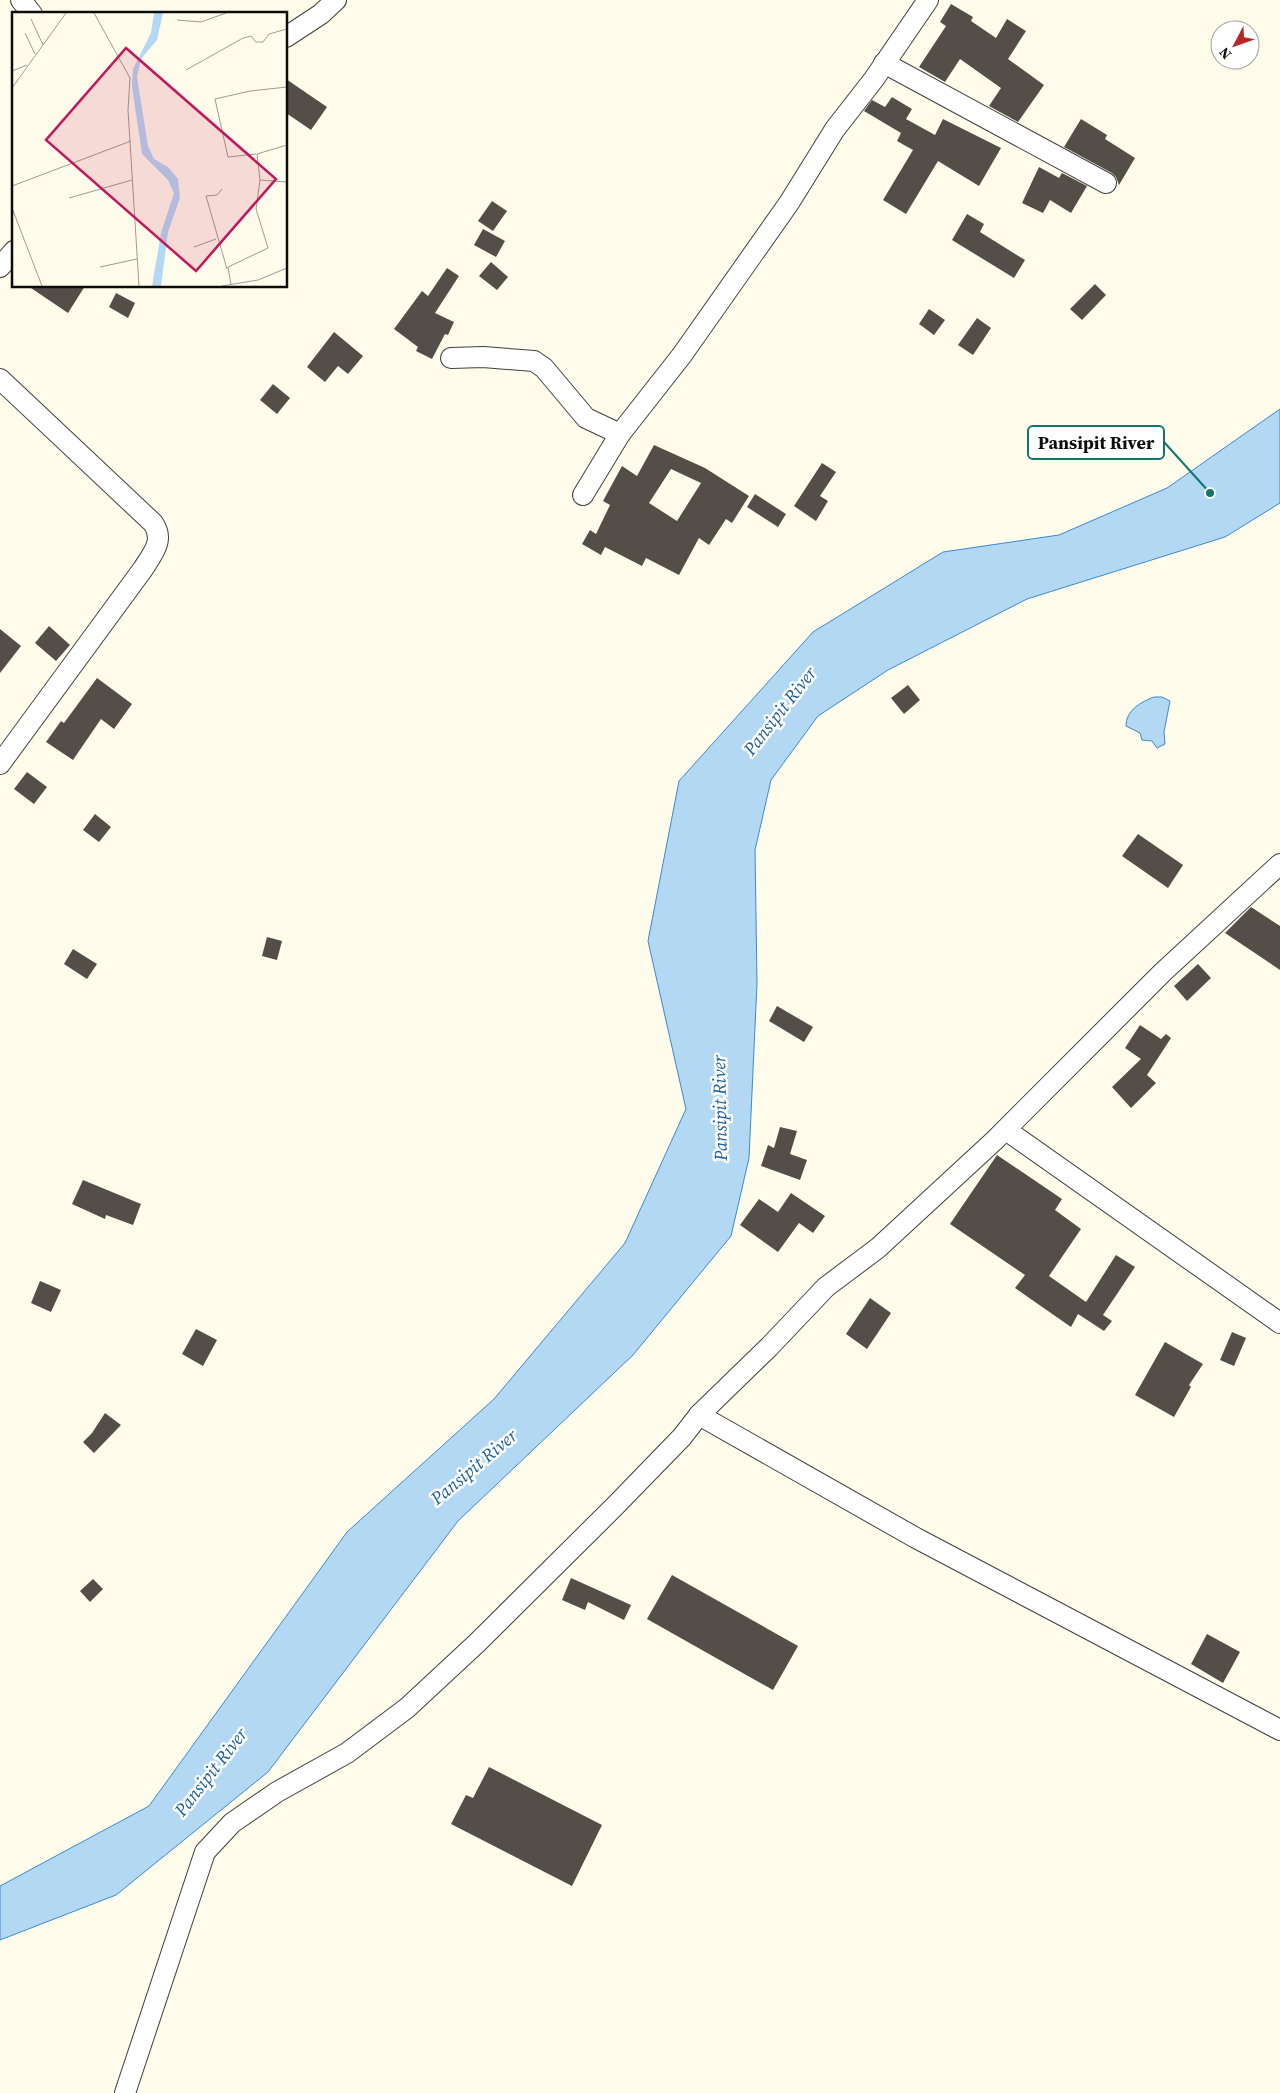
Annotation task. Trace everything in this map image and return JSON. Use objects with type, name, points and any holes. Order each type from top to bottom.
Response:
[{"type":"street","points":[[21,0],[30,12]]},
{"type":"street","points":[[288,37],[321,14],[336,0]]},
{"type":"street","points":[[583,495],[620,434],[688,347],[789,203],[835,129],[874,79],[928,0]]},
{"type":"street","points":[[884,62],[1106,183]]},
{"type":"street","points":[[0,266],[12,253]]},
{"type":"street","points":[[451,358],[483,357],[534,361],[544,368],[586,418],[620,434]]},
{"type":"street","points":[[0,379],[153,523],[158,530],[159,540],[144,569],[0,764]]},
{"type":"street","points":[[125,2093],[205,1852],[232,1823],[277,1792],[347,1753],[407,1708],[477,1643],[615,1506],[682,1437],[699,1415],[769,1347],[826,1287],[878,1248],[1006,1130],[1163,972],[1280,864]]},
{"type":"street","points":[[1006,1130],[1280,1323]]},
{"type":"street","points":[[699,1415],[916,1538],[1280,1730]]},
{"type":"water","points":[[1280,409],[1280,503],[1225,537],[1027,599],[888,670],[818,716],[771,780],[755,850],[757,983],[749,1158],[731,1236],[633,1355],[458,1521],[268,1772],[116,1895],[0,1940],[0,1886],[149,1806],[347,1532],[494,1399],[625,1243],[686,1109],[648,941],[679,781],[813,632],[943,552],[1059,535],[1167,488]]},
{"type":"water","points":[[1154,697],[1162,697],[1170,701],[1164,732],[1165,744],[1157,748],[1152,741],[1142,740],[1140,733],[1126,726],[1131,711],[1139,704]]},
{"type":"building","points":[[951,4],[973,17],[971,21],[996,38],[1007,19],[1026,31],[1008,59],[1044,85],[1018,122],[989,106],[1001,88],[960,59],[945,82],[919,67],[946,26],[940,22]]},
{"type":"building","points":[[288,80],[327,107],[311,130],[288,114]]},
{"type":"building","points":[[892,97],[912,109],[906,119],[935,135],[943,119],[1001,148],[979,186],[938,161],[906,214],[883,200],[913,150],[897,141],[901,133],[864,111],[872,100],[885,107]]},
{"type":"building","points":[[1081,119],[1107,135],[1105,139],[1135,158],[1119,185],[1112,173],[1064,147]]},
{"type":"building","points":[[1039,167],[1059,178],[1062,173],[1087,186],[1071,213],[1050,200],[1043,213],[1022,203]]},
{"type":"building","points":[[492,201],[507,211],[493,231],[478,221]]},
{"type":"building","points":[[967,214],[984,224],[980,232],[1025,260],[1014,278],[952,240]]},
{"type":"building","points":[[483,229],[505,241],[496,257],[474,245]]},
{"type":"building","points":[[491,262],[508,277],[497,290],[479,276]]},
{"type":"building","points":[[447,268],[459,276],[435,313],[454,322],[448,335],[445,334],[432,359],[416,351],[418,347],[394,329],[422,291],[428,296]]},
{"type":"building","points":[[1095,284],[1106,295],[1082,320],[1070,309]]},
{"type":"building","points":[[31,288],[84,288],[68,313]]},
{"type":"building","points":[[116,293],[135,303],[128,318],[109,307]]},
{"type":"building","points":[[929,309],[945,320],[934,335],[919,324]]},
{"type":"building","points":[[977,318],[991,328],[973,355],[958,345]]},
{"type":"building","points":[[334,332],[363,356],[348,374],[338,366],[325,382],[307,367]]},
{"type":"building","points":[[273,384],[290,398],[277,414],[260,400]]},
{"type":"building","points":[[654,445],[705,468],[749,496],[732,523],[726,519],[709,545],[699,538],[679,575],[646,558],[642,566],[605,547],[601,555],[582,544],[590,530],[596,534],[610,505],[603,501],[622,466],[637,476]],"holes":[[[671,469],[701,483],[677,521],[649,503]]]},
{"type":"building","points":[[822,463],[836,472],[820,496],[828,501],[816,521],[794,506]]},
{"type":"building","points":[[755,494],[786,514],[778,527],[747,507]]},
{"type":"building","points":[[49,626],[70,645],[56,661],[35,643]]},
{"type":"building","points":[[0,629],[21,646],[0,673]]},
{"type":"building","points":[[97,678],[132,704],[114,729],[101,719],[73,760],[46,742],[61,721],[64,723]]},
{"type":"building","points":[[908,685],[920,700],[904,714],[891,698]]},
{"type":"building","points":[[27,772],[47,787],[34,804],[14,789]]},
{"type":"building","points":[[95,814],[111,827],[99,842],[83,830]]},
{"type":"building","points":[[1138,834],[1183,865],[1168,888],[1122,856]]},
{"type":"building","points":[[1251,907],[1280,926],[1280,970],[1225,933]]},
{"type":"building","points":[[267,937],[282,941],[277,960],[262,956]]},
{"type":"building","points":[[73,949],[97,964],[87,979],[64,964]]},
{"type":"building","points":[[1198,964],[1211,978],[1187,1001],[1174,986]]},
{"type":"building","points":[[777,1006],[813,1027],[804,1042],[769,1021]]},
{"type":"building","points":[[1140,1025],[1161,1039],[1166,1034],[1171,1038],[1147,1075],[1156,1083],[1131,1108],[1112,1087],[1141,1059],[1125,1048]]},
{"type":"building","points":[[780,1127],[797,1131],[790,1154],[807,1160],[800,1180],[761,1166],[768,1145],[774,1148]]},
{"type":"building","points":[[997,1155],[1062,1199],[1055,1210],[1081,1229],[1049,1276],[1086,1302],[1116,1255],[1135,1267],[1103,1315],[1112,1321],[1104,1331],[1078,1314],[1071,1327],[1015,1288],[1025,1275],[950,1224]]},
{"type":"building","points":[[83,1180],[141,1204],[133,1225],[106,1215],[105,1219],[72,1204]]},
{"type":"building","points":[[791,1193],[825,1216],[813,1233],[799,1223],[778,1252],[740,1225],[759,1199],[778,1212]]},
{"type":"building","points":[[40,1281],[61,1290],[51,1312],[31,1303]]},
{"type":"building","points":[[870,1298],[891,1313],[867,1349],[846,1334]]},
{"type":"building","points":[[196,1329],[217,1340],[203,1366],[182,1354]]},
{"type":"building","points":[[1232,1332],[1246,1338],[1234,1366],[1220,1360]]},
{"type":"building","points":[[1165,1342],[1203,1364],[1189,1385],[1191,1387],[1174,1417],[1135,1395]]},
{"type":"building","points":[[105,1413],[121,1425],[94,1453],[83,1442],[92,1433]]},
{"type":"building","points":[[672,1575],[798,1646],[773,1690],[647,1619]]},
{"type":"building","points":[[571,1578],[631,1605],[624,1620],[588,1602],[585,1610],[562,1600]]},
{"type":"building","points":[[93,1579],[103,1589],[90,1602],[80,1591]]},
{"type":"building","points":[[1207,1634],[1240,1652],[1223,1683],[1191,1664]]},
{"type":"building","points":[[489,1767],[602,1825],[572,1886],[451,1824],[466,1795],[473,1798]]},
{"type":"place","name":"Pansipit River","points":[[1210,493]]}]
